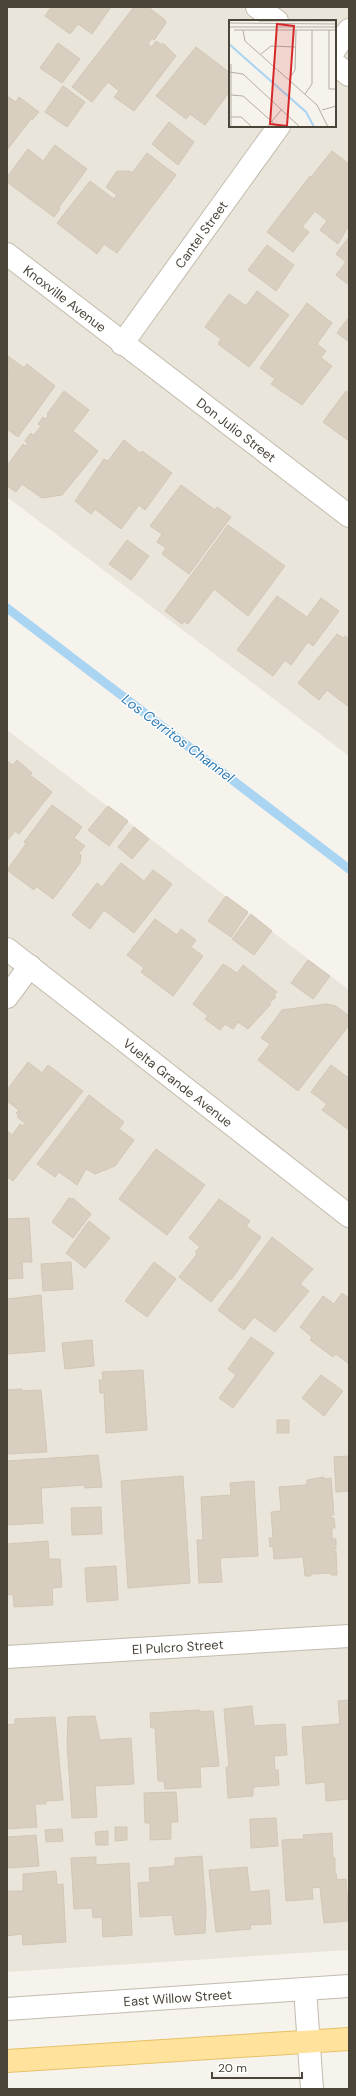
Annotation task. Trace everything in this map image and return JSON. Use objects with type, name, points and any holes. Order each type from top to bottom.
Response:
[{"type":"main road","points":[[7,2061],[349,2039]]},
{"type":"street","points":[[257,7],[275,20]]},
{"type":"street","points":[[336,48],[349,30]]},
{"type":"street","points":[[336,65],[349,75]]},
{"type":"street","name":"Cantel Street","points":[[122,344],[278,127]]},
{"type":"street","name":"Knoxville Avenue","points":[[7,254],[122,344]]},
{"type":"street","name":"Don Julio Street","points":[[122,344],[349,516]]},
{"type":"street","name":"Vuelta Grande Avenue","points":[[7,949],[349,1216]]},
{"type":"street","points":[[7,997],[30,966]]},
{"type":"street","name":"El Pulcro Street","points":[[7,1657],[349,1636]]},
{"type":"street","name":"East Willow Street","points":[[7,2009],[349,1986]]},
{"type":"street","points":[[305,1989],[312,2089]]},
{"type":"shaded area","points":[[7,7],[349,7],[349,756],[7,497]]},
{"type":"shaded area","points":[[7,730],[349,990],[349,1950],[7,1972]]},
{"type":"building","points":[[51,7],[111,7],[92,34],[78,24],[70,34],[45,16]]},
{"type":"building","points":[[134,7],[148,7],[165,20],[166,23],[154,40],[152,38],[148,44],[152,47],[156,41],[162,45],[163,43],[176,56],[134,111],[114,97],[119,91],[108,82],[92,102],[72,87]]},
{"type":"building","points":[[58,43],[80,59],[62,83],[40,68]]},
{"type":"building","points":[[196,47],[229,72],[229,92],[205,125],[190,114],[186,119],[156,96]]},
{"type":"building","points":[[63,86],[85,102],[67,127],[45,112]]},
{"type":"building","points":[[7,96],[16,102],[19,97],[39,112],[32,120],[31,119],[7,150]]},
{"type":"building","points":[[169,122],[194,142],[178,165],[152,144]]},
{"type":"building","points":[[55,145],[87,169],[59,207],[60,209],[54,217],[7,182],[7,177],[28,149],[43,161]]},
{"type":"building","points":[[332,151],[349,164],[349,225],[338,244],[320,230],[327,221],[315,211],[302,227],[309,232],[293,252],[267,232],[310,176],[311,177]]},
{"type":"building","points":[[147,153],[176,175],[117,253],[104,244],[97,254],[57,223],[90,181],[114,199],[117,195],[106,187],[117,171],[130,171],[132,173]]},
{"type":"building","points":[[349,237],[349,285],[336,275],[346,262],[336,254]]},
{"type":"building","points":[[267,245],[294,265],[276,291],[248,270]]},
{"type":"building","points":[[257,291],[289,315],[249,367],[218,344],[221,339],[205,327],[229,294],[246,306]]},
{"type":"building","points":[[307,303],[332,323],[317,344],[326,351],[321,358],[332,366],[302,405],[271,384],[275,379],[260,368]]},
{"type":"building","points":[[349,317],[349,342],[337,333]]},
{"type":"building","points":[[8,356],[24,368],[27,364],[55,386],[18,437],[7,429]]},
{"type":"building","points":[[64,391],[89,410],[73,431],[98,451],[62,495],[42,498],[22,484],[16,492],[7,486],[7,466],[23,444],[25,446],[28,443],[25,441],[31,433],[33,436],[41,426],[38,424],[43,417],[46,419],[48,416],[47,414]]},
{"type":"building","points":[[346,391],[349,393],[349,441],[323,422]]},
{"type":"building","points":[[124,440],[140,453],[142,451],[172,473],[145,510],[139,505],[121,529],[95,509],[91,514],[75,501],[104,459],[108,461]]},
{"type":"building","points":[[181,485],[215,510],[217,507],[231,517],[189,574],[162,554],[166,548],[157,542],[162,534],[150,526]]},
{"type":"building","points":[[228,525],[285,566],[248,616],[214,589],[188,624],[184,621],[182,624],[165,611]]},
{"type":"building","points":[[127,540],[149,556],[131,580],[109,564]]},
{"type":"building","points":[[277,596],[307,617],[321,598],[339,611],[313,646],[308,642],[291,665],[285,660],[273,676],[237,650]]},
{"type":"building","points":[[337,634],[343,638],[345,636],[349,639],[349,707],[327,690],[319,700],[298,683]]},
{"type":"building","points":[[17,760],[32,773],[30,775],[52,792],[19,834],[15,831],[7,841],[7,761],[13,765]]},
{"type":"building","points":[[52,805],[82,827],[74,838],[85,846],[79,853],[81,855],[80,863],[53,899],[36,886],[34,890],[7,870],[26,844],[24,842]]},
{"type":"building","points":[[108,806],[128,821],[109,846],[88,830]]},
{"type":"building","points":[[134,827],[149,839],[132,859],[118,847]]},
{"type":"building","points":[[121,863],[144,881],[153,870],[172,884],[134,933],[104,910],[90,929],[72,915],[97,883],[102,887]]},
{"type":"building","points":[[226,896],[248,912],[231,937],[208,921]]},
{"type":"building","points":[[251,914],[272,931],[254,955],[232,939]]},
{"type":"building","points":[[155,919],[177,935],[181,929],[196,940],[191,947],[203,956],[173,996],[141,972],[144,968],[127,955]]},
{"type":"building","points":[[308,960],[330,976],[313,999],[291,983]]},
{"type":"building","points":[[223,964],[237,973],[243,965],[277,992],[274,995],[276,997],[269,1003],[271,1004],[248,1029],[238,1022],[233,1029],[225,1024],[220,1030],[205,1019],[208,1016],[193,1004]]},
{"type":"building","points":[[326,1004],[336,1006],[349,1016],[349,1025],[298,1091],[258,1060],[270,1044],[261,1038],[282,1010]]},
{"type":"building","points":[[28,1062],[42,1073],[48,1065],[83,1091],[13,1181],[7,1177],[7,1131],[15,1137],[13,1134],[20,1124],[23,1126],[25,1123],[17,1117],[19,1115],[16,1113],[19,1110],[7,1101],[7,1090]]},
{"type":"building","points":[[331,1065],[347,1077],[349,1075],[349,1130],[322,1110],[327,1104],[311,1092]]},
{"type":"building","points":[[89,1095],[124,1122],[119,1129],[134,1140],[115,1166],[95,1174],[86,1169],[77,1185],[59,1172],[55,1177],[37,1164]]},
{"type":"building","points":[[156,1149],[205,1185],[167,1235],[119,1199]]},
{"type":"building","points":[[69,1198],[74,1199],[91,1214],[73,1238],[52,1222]]},
{"type":"building","points":[[219,1199],[250,1221],[246,1226],[261,1237],[231,1280],[230,1278],[211,1302],[179,1277],[197,1254],[195,1252],[200,1247],[189,1238]]},
{"type":"building","points":[[29,1218],[32,1262],[22,1262],[23,1278],[7,1279],[7,1219]]},
{"type":"building","points":[[89,1221],[110,1238],[85,1268],[66,1253]]},
{"type":"building","points":[[272,1237],[313,1269],[300,1284],[309,1291],[275,1332],[254,1317],[244,1330],[218,1310]]},
{"type":"building","points":[[71,1262],[73,1289],[43,1291],[41,1264]]},
{"type":"building","points":[[154,1262],[176,1279],[147,1317],[125,1301]]},
{"type":"building","points":[[342,1293],[349,1298],[349,1364],[336,1354],[333,1357],[310,1340],[312,1337],[300,1327],[323,1296],[334,1304]]},
{"type":"building","points":[[41,1295],[45,1351],[7,1354],[7,1299]]},
{"type":"building","points":[[251,1337],[274,1353],[233,1408],[219,1398],[236,1375],[228,1369]]},
{"type":"building","points":[[92,1340],[94,1366],[65,1369],[62,1343]]},
{"type":"building","points":[[143,1370],[147,1430],[106,1433],[104,1393],[100,1393],[99,1380],[103,1380],[102,1372]]},
{"type":"building","points":[[321,1375],[343,1391],[324,1416],[302,1398]]},
{"type":"building","points":[[22,1389],[22,1391],[41,1390],[47,1452],[7,1454],[7,1390]]},
{"type":"building","points":[[277,1420],[289,1420],[289,1433],[277,1433]]},
{"type":"building","points":[[98,1455],[102,1487],[85,1488],[85,1485],[41,1488],[43,1523],[7,1525],[7,1461]]},
{"type":"building","points":[[349,1456],[349,1491],[336,1492],[334,1457]]},
{"type":"building","points":[[183,1476],[190,1583],[128,1588],[121,1481]]},
{"type":"building","points":[[324,1477],[324,1479],[331,1478],[334,1515],[331,1515],[331,1518],[334,1518],[335,1528],[332,1528],[332,1539],[336,1539],[336,1549],[333,1549],[333,1551],[336,1551],[337,1575],[331,1575],[331,1573],[311,1574],[311,1576],[305,1576],[303,1557],[274,1559],[273,1546],[270,1547],[269,1538],[273,1538],[271,1512],[281,1511],[279,1487],[307,1485],[307,1480]]},
{"type":"building","points":[[254,1481],[258,1556],[220,1558],[222,1582],[199,1583],[197,1540],[203,1540],[201,1497],[231,1495],[230,1483]]},
{"type":"building","points":[[101,1507],[102,1534],[72,1535],[71,1508]]},
{"type":"building","points":[[48,1541],[49,1559],[60,1559],[62,1587],[52,1588],[53,1605],[14,1607],[13,1594],[7,1595],[7,1544]]},
{"type":"building","points":[[116,1566],[118,1600],[87,1602],[85,1568]]},
{"type":"building","points":[[349,1700],[349,1799],[326,1801],[325,1782],[306,1784],[302,1727],[340,1724],[338,1701]]},
{"type":"building","points":[[252,1706],[254,1726],[285,1724],[287,1755],[274,1756],[275,1770],[278,1770],[279,1785],[253,1787],[253,1796],[228,1798],[226,1767],[229,1767],[224,1709]]},
{"type":"building","points":[[200,1710],[200,1712],[213,1711],[219,1766],[200,1767],[201,1787],[165,1789],[164,1781],[158,1781],[155,1728],[151,1728],[150,1713]]},
{"type":"building","points":[[95,1716],[100,1740],[131,1738],[134,1784],[95,1786],[97,1817],[72,1818],[67,1743],[68,1717]]},
{"type":"building","points":[[55,1717],[63,1800],[46,1801],[46,1804],[35,1804],[37,1827],[7,1829],[7,1725],[15,1724],[15,1719]]},
{"type":"building","points":[[176,1792],[178,1822],[171,1822],[171,1839],[150,1840],[150,1823],[145,1823],[144,1793]]},
{"type":"building","points":[[276,1818],[278,1846],[251,1848],[250,1819]]},
{"type":"building","points":[[115,1827],[127,1827],[127,1840],[115,1841]]},
{"type":"building","points":[[62,1829],[63,1841],[46,1842],[45,1830]]},
{"type":"building","points":[[108,1831],[108,1845],[96,1845],[95,1832]]},
{"type":"building","points":[[332,1833],[333,1858],[335,1858],[335,1873],[337,1880],[346,1879],[349,1921],[324,1923],[320,1887],[312,1888],[313,1899],[286,1901],[282,1840],[304,1839],[303,1835]]},
{"type":"building","points":[[36,1835],[39,1866],[7,1868],[7,1837]]},
{"type":"building","points":[[202,1856],[206,1912],[205,1933],[175,1935],[172,1915],[140,1917],[138,1883],[150,1882],[149,1868],[175,1866],[175,1858]]},
{"type":"building","points":[[96,1857],[96,1865],[129,1863],[132,1935],[103,1937],[102,1917],[93,1918],[92,1908],[74,1909],[71,1858]]},
{"type":"building","points":[[247,1867],[250,1892],[269,1890],[271,1924],[250,1925],[251,1929],[216,1932],[209,1870]]},
{"type":"building","points":[[56,1871],[57,1885],[63,1884],[66,1942],[23,1945],[22,1934],[7,1936],[7,1891],[23,1891],[23,1874]]},
{"type":"waterway","name":"Los Cerritos Channel","points":[[7,608],[349,869]]}]
